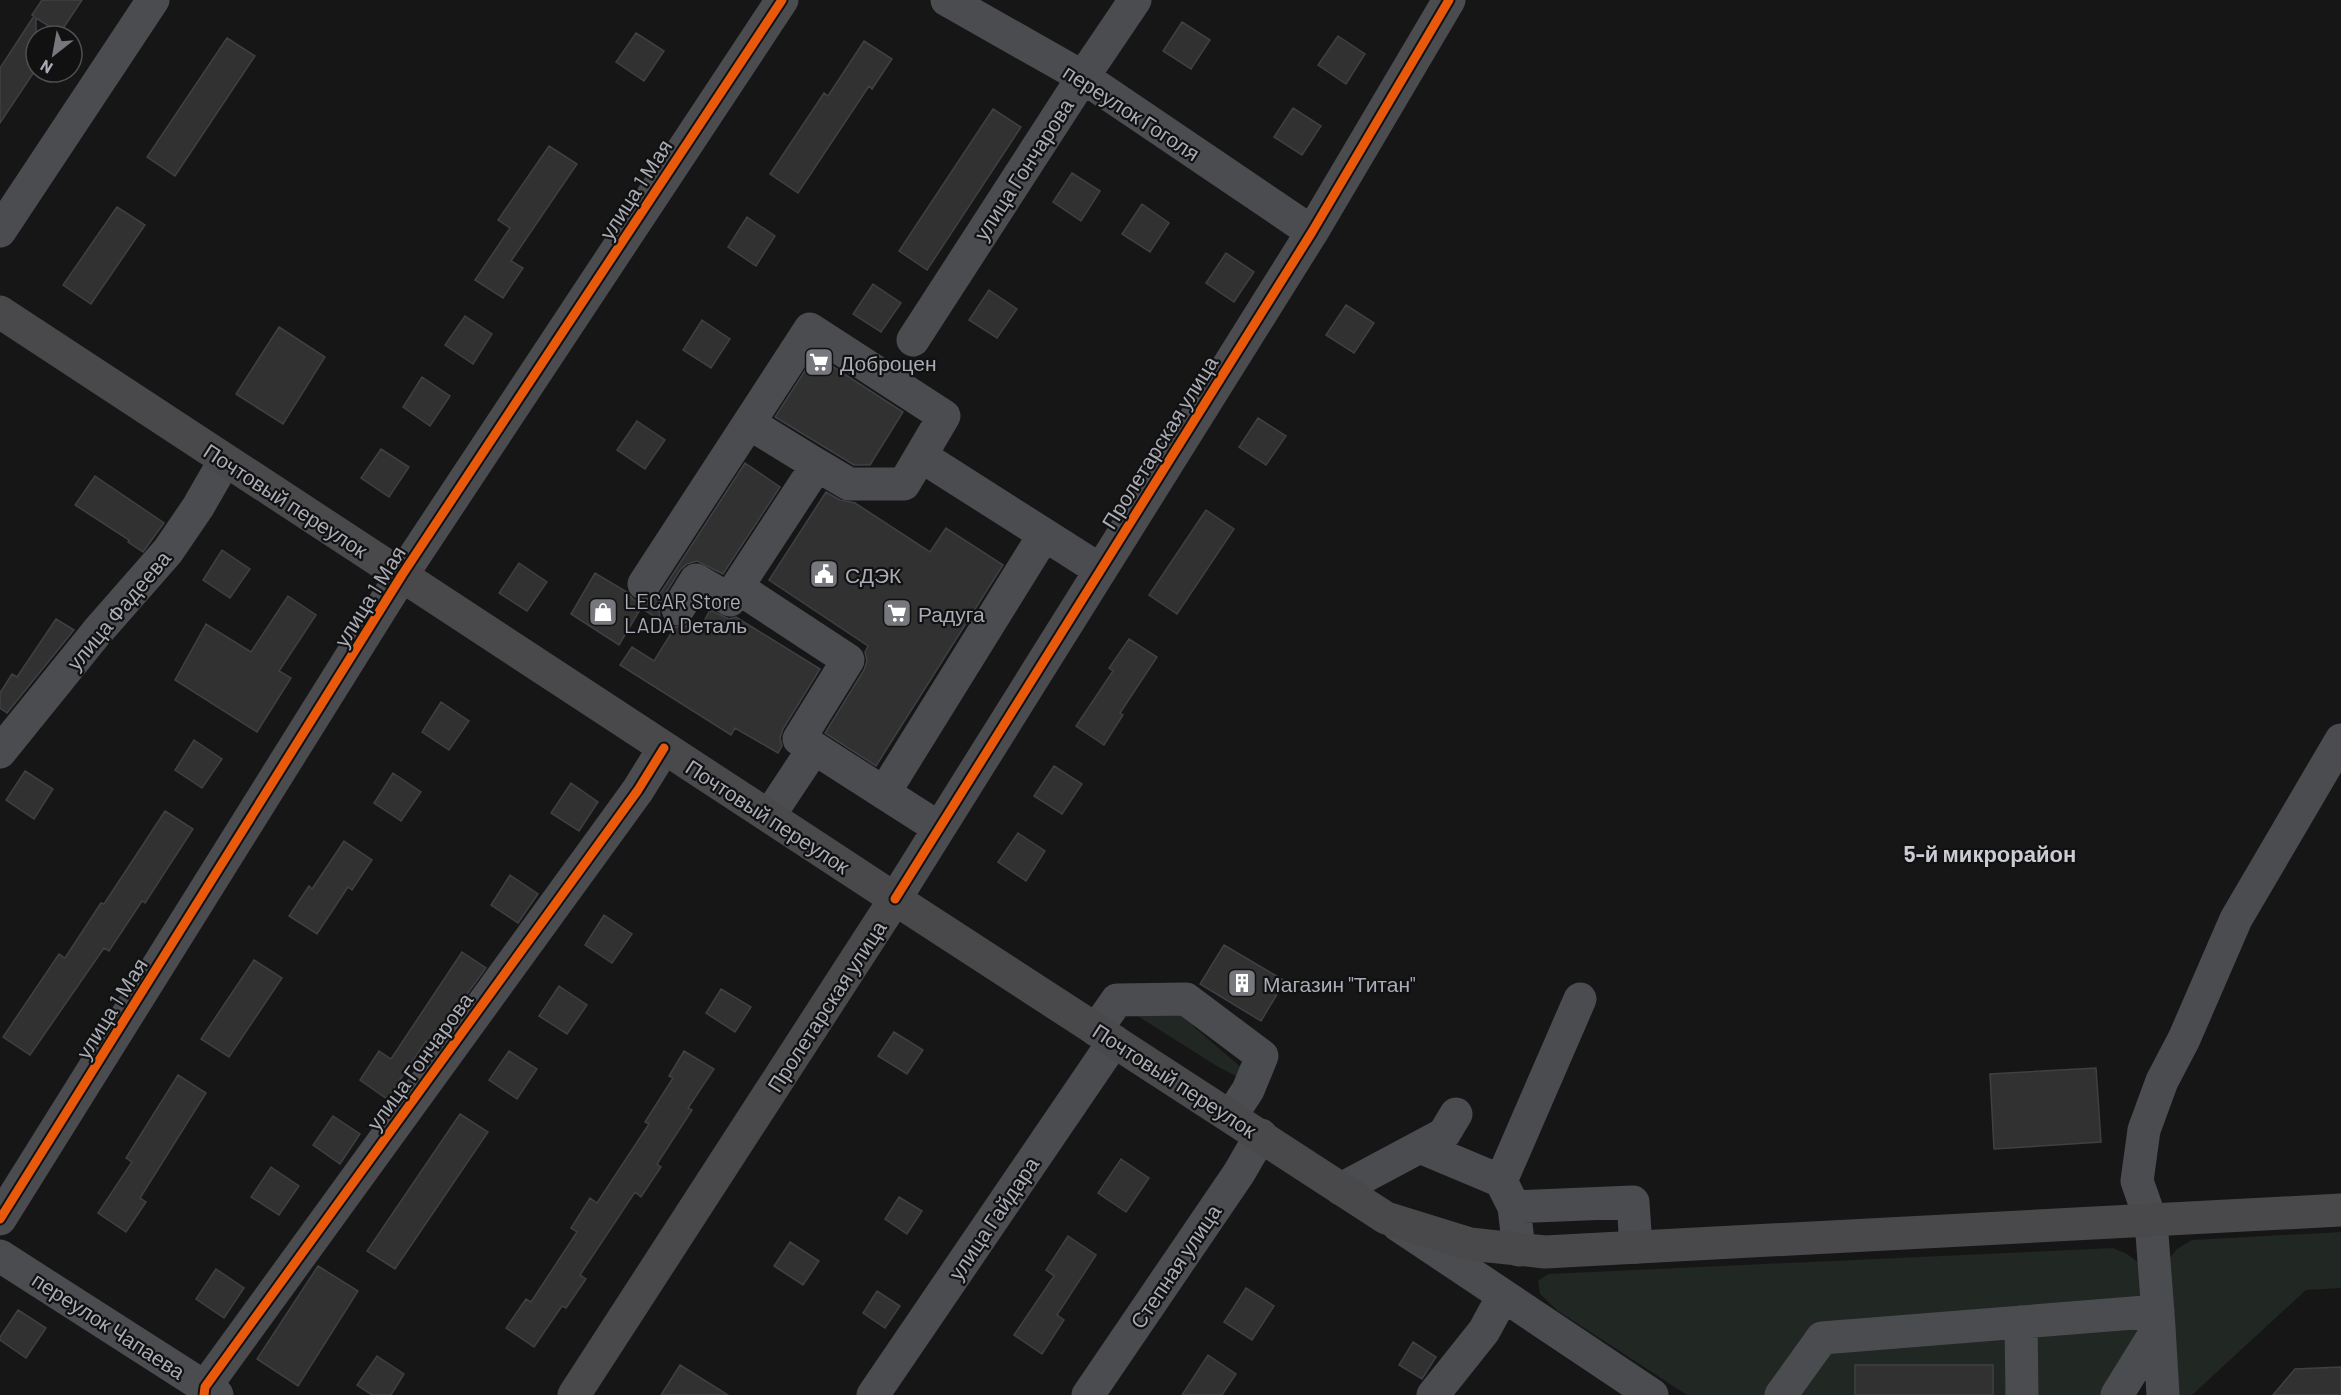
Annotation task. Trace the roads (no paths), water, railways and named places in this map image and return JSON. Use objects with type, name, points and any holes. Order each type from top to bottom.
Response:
[{"type":"main road","name":"Почтовый переулок","points":[[0,312],[1386,1218],[1470,1244],[1545,1252],[2341,1210]]},
{"type":"main road","name":"Пролетарская улица","points":[[574,1395],[895,899]]},
{"type":"street","points":[[0,231],[153,0]]},
{"type":"street","name":"улица 1 Мая","points":[[0,1219],[402,575],[782,0]]},
{"type":"street","name":"переулок Гоголя","points":[[947,0],[1083,77],[1312,232]]},
{"type":"street","name":"улица Гончарова","points":[[913,340],[1135,0]]},
{"type":"street","name":"Пролетарская улица","points":[[895,899],[1312,232],[1449,0]]},
{"type":"street","points":[[644,584],[810,329],[944,416],[904,484],[849,484],[749,423]]},
{"type":"street","points":[[921,456],[1100,570]]},
{"type":"street","name":"улица Фадеева","points":[[0,752],[97,632],[168,551],[198,507],[225,460]]},
{"type":"street","points":[[678,609],[696,580],[730,600],[817,465]]},
{"type":"street","points":[[884,793],[1044,535]]},
{"type":"street","points":[[737,587],[848,660],[799,739],[939,828]]},
{"type":"street","points":[[2163,1395],[2151,1221],[2137,1180],[2144,1130],[2162,1081],[2184,1039],[2236,919],[2341,740]]},
{"type":"street","name":"улица Гончарова","points":[[209,1392],[638,790],[664,748]]},
{"type":"street","points":[[769,816],[814,748]]},
{"type":"street","name":"улица Гайдара","points":[[873,1395],[1105,1035],[1117,999],[1186,999],[1262,1056],[1248,1090],[1231,1116]]},
{"type":"street","points":[[1519,1250],[1507,1194],[1580,999]]},
{"type":"street","points":[[1341,1189],[1444,1134],[1456,1114]]},
{"type":"street","name":"Степная улица","points":[[1088,1395],[1232,1182],[1261,1135]]},
{"type":"street","points":[[1420,1147],[1507,1194],[1633,1202],[1636,1247]]},
{"type":"street","points":[[1386,1218],[1652,1395]]},
{"type":"street","name":"переулок Чапаева","points":[[0,1256],[209,1392]]},
{"type":"street","points":[[1433,1395],[1484,1331],[1503,1296]]},
{"type":"street","points":[[1781,1395],[1822,1338],[2021,1322],[2159,1319]]},
{"type":"street","points":[[2117,1395],[2159,1319]]},
{"type":"street","points":[[2021,1322],[2022,1395]]},
{"type":"place","name":"Доброцен","points":[[819,362]]},
{"type":"place","name":"СДЭК","points":[[824,574]]},
{"type":"place","name":"LECAR Store LADA Dеталь","points":[[603,612]]},
{"type":"place","name":"Радуга","points":[[897,613]]},
{"type":"place","name":"Магазин \"Титан\"","points":[[1242,983]]},
{"type":"district","name":"5-й микрорайон","points":[[1990,853]]}]
